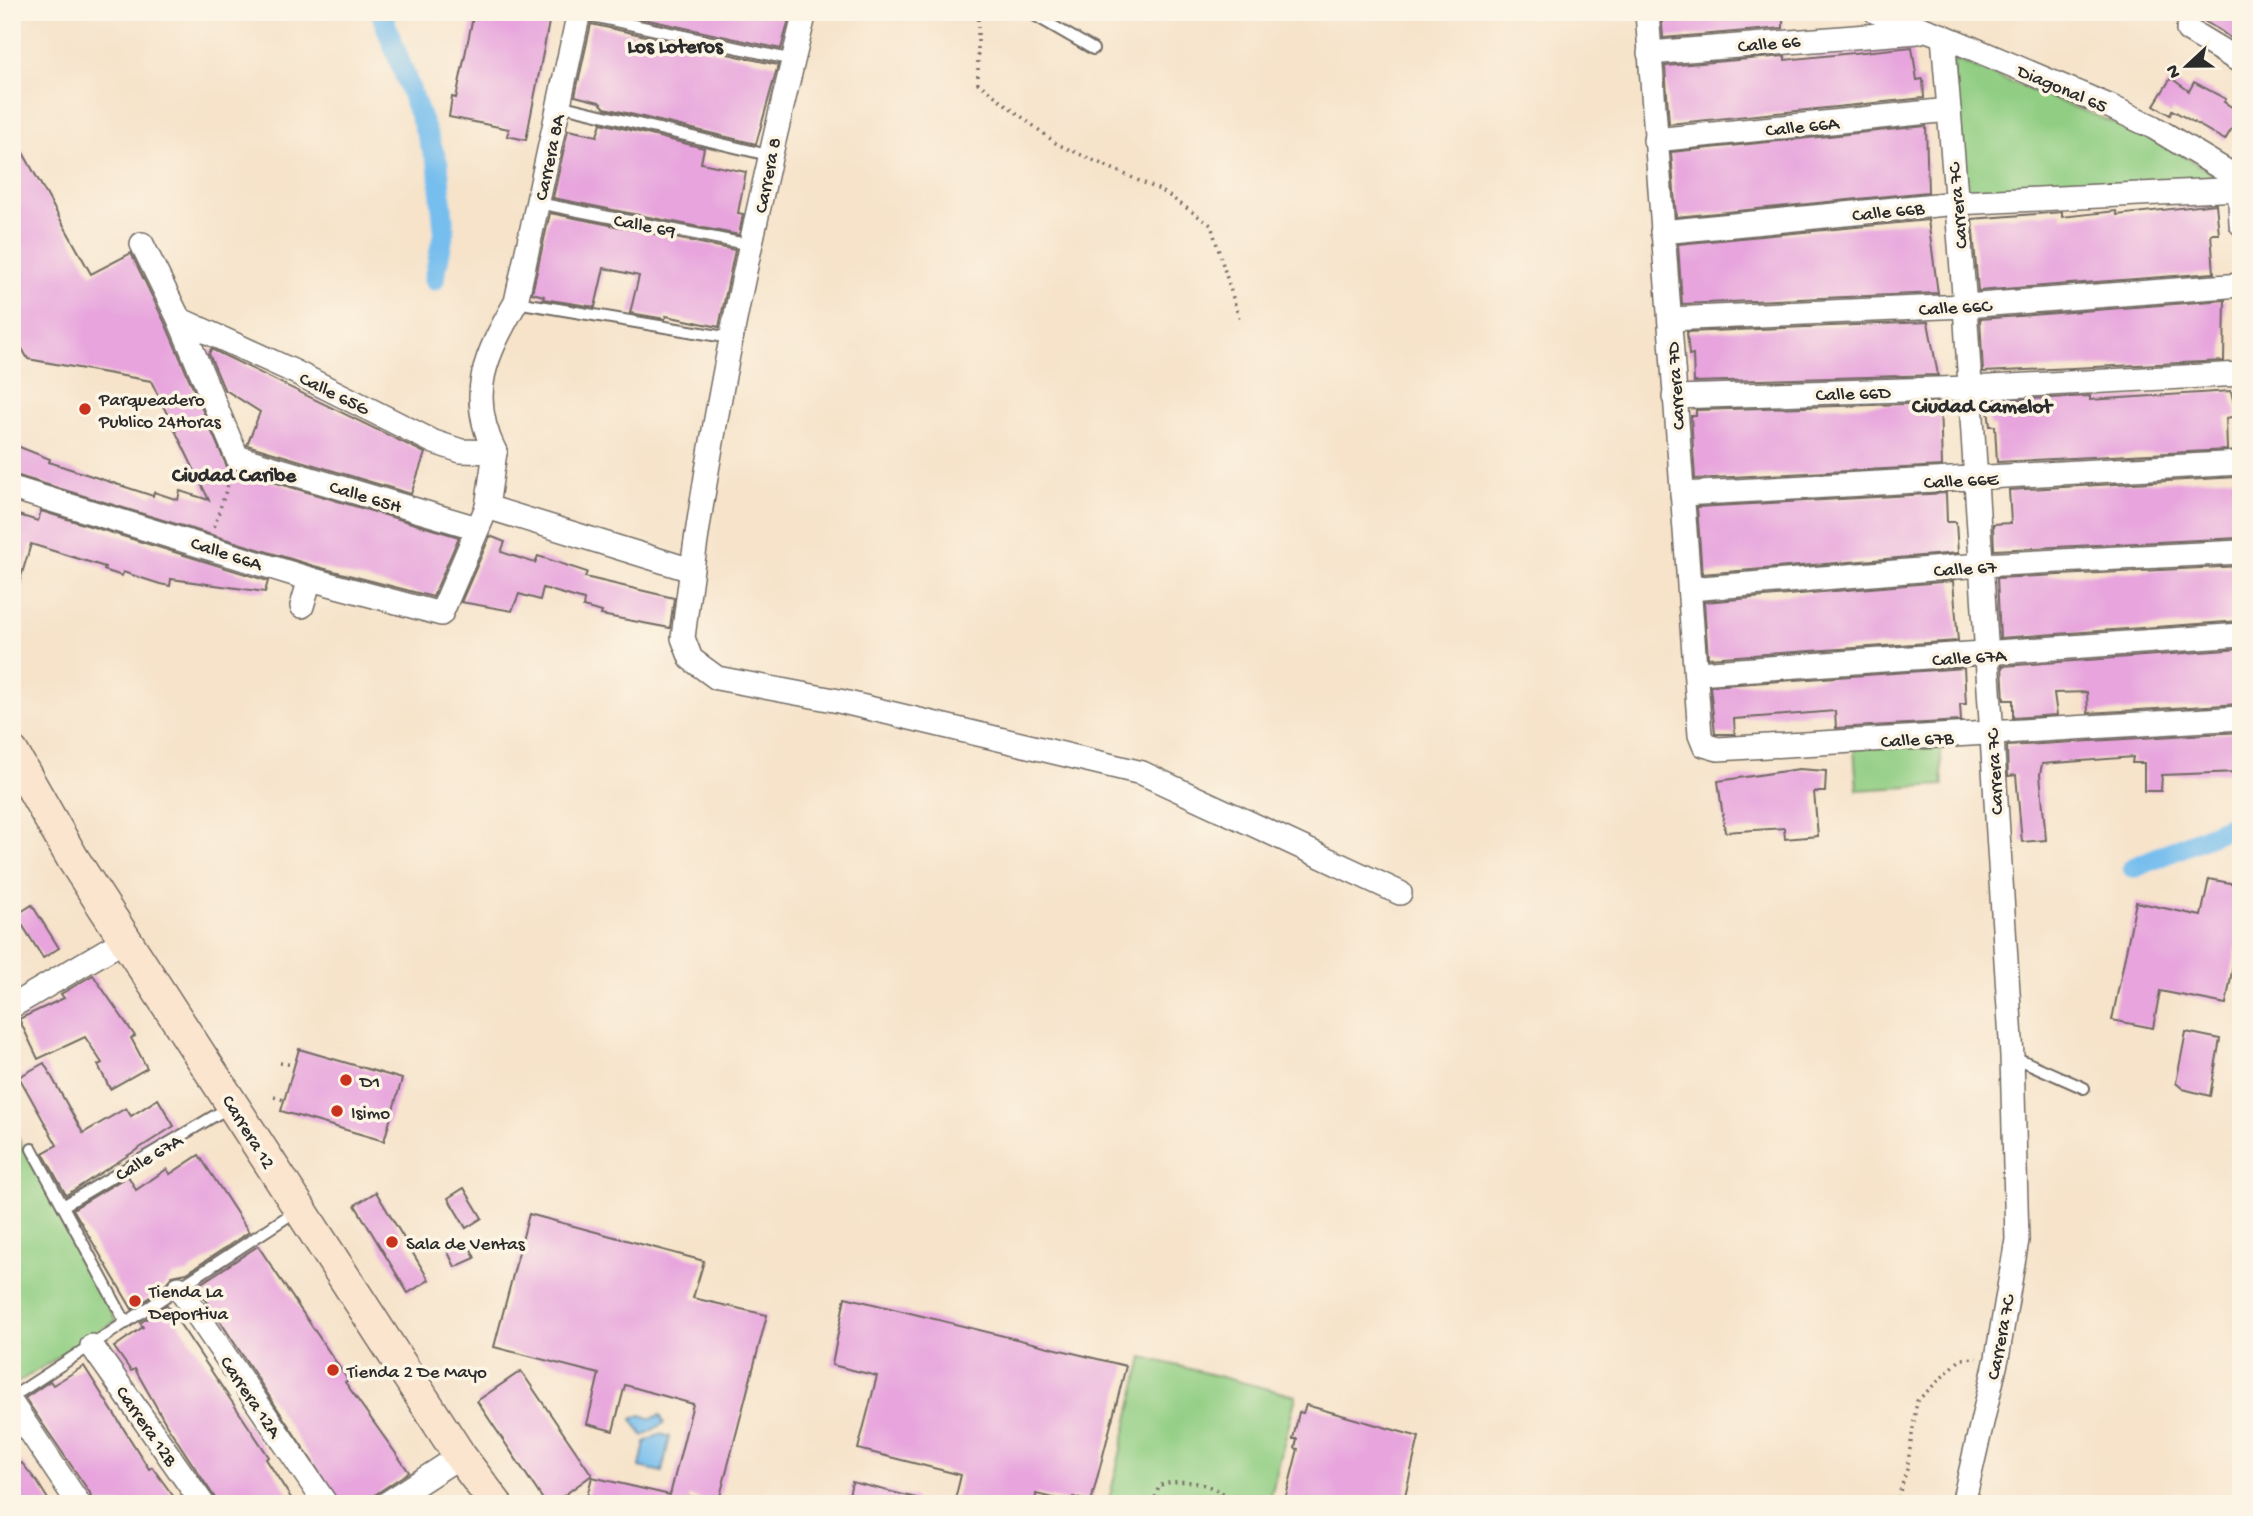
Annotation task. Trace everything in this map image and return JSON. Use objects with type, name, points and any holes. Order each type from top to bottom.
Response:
[{"type":"main road","name":"Carrera 12","points":[[12,752],[74,859],[299,1209],[460,1456],[496,1504]]},
{"type":"street","name":"Carrera 8","points":[[805,12],[768,156],[731,338],[691,570],[683,638],[691,659],[717,678],[851,704],[1142,773],[1400,893]]},
{"type":"street","name":"Carrera 7D","points":[[1647,12],[1674,397],[1698,673],[1700,736],[1704,745],[1718,749]]},
{"type":"street","name":"Diagonal 65","points":[[1876,12],[1937,34],[2153,127],[2240,183]]},
{"type":"street","name":"Carrera 8A","points":[[495,452],[483,427],[480,400],[483,372],[498,335],[516,302],[579,13]]},
{"type":"street","points":[[2188,30],[2241,62]]},
{"type":"street","name":"Calle 66","points":[[1649,52],[1937,34]]},
{"type":"street","name":"Carrera 7C","points":[[1937,34],[1949,110],[1965,306],[2012,1056],[2017,1240],[1997,1358],[1963,1504]]},
{"type":"street","name":"Calle 66A","points":[[1655,140],[1949,110]]},
{"type":"street","points":[[2240,183],[2241,224]]},
{"type":"street","name":"Calle 66B","points":[[1662,232],[1956,203],[2240,183]]},
{"type":"street","points":[[142,244],[179,319],[237,457]]},
{"type":"street","name":"Calle 66C","points":[[1670,319],[1965,306],[2241,285]]},
{"type":"street","name":"Calle 65G","points":[[179,319],[295,372],[434,442],[461,451],[495,452]]},
{"type":"street","name":"Calle 66D","points":[[1674,397],[1970,388],[2241,374]]},
{"type":"street","points":[[477,528],[487,507],[495,452]]},
{"type":"street","name":"Calle 65H","points":[[237,457],[477,528]]},
{"type":"street","name":"Calle 66E","points":[[1682,494],[2241,463]]},
{"type":"street","name":"Calle 66A","points":[[12,488],[208,545],[310,579],[441,614],[477,528]]},
{"type":"street","points":[[487,507],[691,570]]},
{"type":"street","name":"Calle 67","points":[[1690,589],[1980,565],[2241,552]]},
{"type":"street","points":[[302,606],[310,579]]},
{"type":"street","name":"Calle 67A","points":[[1698,673],[1986,655],[2241,635]]},
{"type":"street","name":"Calle 67B","points":[[1718,749],[2241,718]]},
{"type":"street","points":[[12,1006],[126,939]]},
{"type":"street","name":"Carrera 12A","points":[[179,1288],[326,1504]]},
{"type":"street","name":"Carrera 12B","points":[[92,1346],[203,1504]]},
{"type":"street","points":[[12,1404],[79,1504]]},
{"type":"street","points":[[386,1504],[460,1456]]},
{"type":"lane","points":[[1029,12],[1093,49]]},
{"type":"lane","points":[[579,13],[793,60]]},
{"type":"lane","points":[[559,105],[768,156]]},
{"type":"lane","name":"Calle 69","points":[[538,203],[752,245]]},
{"type":"lane","points":[[516,302],[731,338]]},
{"type":"lane","points":[[2012,1056],[2084,1088]]},
{"type":"lane","name":"Calle 67A","points":[[63,1206],[234,1105]]},
{"type":"lane","points":[[32,1149],[126,1323]]},
{"type":"lane","points":[[12,1397],[299,1209]]},
{"type":"path","points":[[978,12],[978,83],[1057,144],[1162,191],[1211,225],[1239,318]]},
{"type":"path","points":[[208,545],[237,457]]},
{"type":"path","points":[[281,1063],[294,1065]]},
{"type":"path","points":[[274,1097],[284,1100]]},
{"type":"path","points":[[1896,1504],[1907,1469],[1917,1401],[1961,1359],[1997,1358]]},
{"type":"path","points":[[1153,1504],[1159,1486],[1179,1480],[1227,1495],[1237,1504]]},
{"type":"green space","points":[[1953,59],[2162,142],[2217,177],[1961,197]]},
{"type":"green space","points":[[1940,743],[1943,785],[1857,790],[1854,748]]},
{"type":"green space","points":[[12,1127],[116,1321],[12,1386]]},
{"type":"green space","points":[[1143,1357],[1296,1396],[1269,1504],[1108,1504]]},
{"type":"water","points":[[641,1415],[651,1419],[660,1415],[664,1423],[643,1436],[632,1419]]},
{"type":"water","points":[[660,1434],[670,1437],[662,1472],[640,1467],[645,1442]]},
{"type":"building","points":[[474,12],[551,12],[526,140],[507,136],[509,129],[449,117],[452,97],[456,98]]},
{"type":"building","points":[[612,12],[791,12],[781,49]]},
{"type":"building","points":[[1661,12],[1783,12],[1783,28],[1663,38]]},
{"type":"building","points":[[2189,12],[2241,12],[2241,46],[2221,31]]},
{"type":"building","points":[[591,24],[778,65],[756,144],[605,108],[599,102],[575,96]]},
{"type":"building","points":[[1912,47],[1917,80],[1923,79],[1924,98],[1669,124],[1665,66],[1785,56],[1785,60]]},
{"type":"building","points":[[2171,78],[2189,91],[2194,82],[2226,99],[2224,102],[2241,113],[2225,140],[2172,110],[2170,115],[2154,105]]},
{"type":"building","points":[[601,123],[704,148],[701,163],[746,172],[738,213],[743,214],[739,235],[553,198],[568,130],[597,136]]},
{"type":"building","points":[[1926,126],[1928,192],[1676,217],[1671,152]]},
{"type":"building","points":[[12,133],[91,274],[131,253],[166,325],[227,467],[235,474],[236,471],[459,537],[433,597],[314,566],[12,474],[12,444],[50,459],[49,462],[153,496],[154,492],[178,500],[180,491],[209,500],[151,381],[28,359],[12,331]]},
{"type":"building","points":[[2216,204],[2219,234],[2211,234],[2214,273],[1978,291],[1972,219],[2062,212],[2062,217],[2116,211],[2117,215]]},
{"type":"building","points":[[550,213],[735,250],[719,327],[666,316],[665,319],[630,313],[639,276],[604,268],[595,307],[543,299],[544,296],[532,293]]},
{"type":"building","points":[[1928,220],[1938,293],[1682,304],[1678,244]]},
{"type":"building","points":[[2225,300],[2224,361],[1983,372],[1980,319]]},
{"type":"building","points":[[1928,322],[1938,375],[1694,382],[1693,354],[1689,355],[1687,332]]},
{"type":"building","points":[[211,349],[425,453],[411,494],[247,445],[260,412],[224,389],[209,354]]},
{"type":"building","points":[[2231,391],[2237,416],[2226,418],[2227,450],[1997,462],[1995,426],[1990,426],[1987,401],[2090,396],[2090,400]]},
{"type":"building","points":[[1940,403],[1942,466],[1695,479],[1691,416],[1696,416],[1696,410]]},
{"type":"building","points":[[2237,477],[2240,538],[1994,550],[1993,524],[2011,523],[2009,490]]},
{"type":"building","points":[[1946,493],[1947,522],[1956,522],[1958,553],[1702,574],[1697,507]]},
{"type":"building","points":[[41,511],[268,581],[265,592],[171,579],[170,586],[160,584],[123,572],[122,576],[104,570],[105,567],[31,544],[16,593],[12,592],[12,513],[38,521]]},
{"type":"building","points":[[490,536],[505,542],[501,552],[535,563],[538,556],[587,572],[585,577],[674,598],[670,628],[601,615],[602,612],[583,607],[584,600],[543,588],[540,600],[519,594],[512,611],[461,602]]},
{"type":"building","points":[[2241,566],[2241,621],[2000,638],[1997,578]]},
{"type":"building","points":[[1953,581],[1958,641],[1708,658],[1704,602]]},
{"type":"building","points":[[2241,649],[2241,704],[2088,713],[2087,692],[2054,693],[2057,715],[2013,718],[2013,700],[2004,700],[2002,666]]},
{"type":"building","points":[[1964,668],[1966,704],[1960,704],[1961,721],[1836,728],[1835,711],[1734,719],[1735,734],[1715,734],[1710,686]]},
{"type":"building","points":[[2241,732],[2239,772],[2162,775],[2161,791],[2144,791],[2144,763],[2132,763],[2133,757],[2042,764],[2040,774],[2046,840],[2022,842],[2016,775],[2008,776],[2007,746]]},
{"type":"building","points":[[1799,769],[1826,771],[1825,792],[1814,792],[1818,836],[1785,839],[1784,828],[1725,832],[1718,781]]},
{"type":"building","points":[[2209,879],[2241,885],[2241,921],[2226,1004],[2160,991],[2153,1028],[2112,1020],[2136,902],[2201,916]]},
{"type":"building","points":[[32,905],[59,948],[43,958],[16,915]]},
{"type":"building","points":[[93,975],[135,1036],[131,1038],[147,1068],[110,1089],[98,1065],[102,1063],[85,1037],[38,1059],[19,1019],[64,998],[61,994]]},
{"type":"building","points":[[2186,1032],[2220,1039],[2210,1096],[2183,1089],[2176,1083]]},
{"type":"building","points":[[299,1049],[402,1079],[384,1141],[281,1111]]},
{"type":"building","points":[[44,1063],[83,1133],[126,1108],[131,1116],[158,1099],[174,1126],[66,1195],[43,1153],[57,1145],[19,1077]]},
{"type":"building","points":[[199,1155],[249,1232],[187,1273],[172,1276],[160,1291],[132,1309],[73,1209],[128,1176],[136,1190],[167,1169],[170,1174]]},
{"type":"building","points":[[464,1188],[482,1218],[466,1228],[448,1198]]},
{"type":"building","name":"Sala de Ventas","points":[[376,1192],[429,1280],[408,1293],[355,1205]]},
{"type":"building","points":[[529,1214],[704,1261],[693,1298],[767,1315],[718,1504],[689,1496],[688,1504],[585,1504],[592,1477],[670,1495],[693,1404],[625,1385],[613,1431],[587,1424],[599,1374],[494,1347]]},
{"type":"building","points":[[467,1241],[475,1258],[455,1267],[447,1250]]},
{"type":"building","points":[[258,1246],[348,1380],[345,1382],[409,1472],[361,1504],[340,1504],[197,1286]]},
{"type":"building","points":[[845,1297],[1126,1366],[1091,1502],[1073,1497],[1071,1502],[1036,1494],[1035,1504],[954,1504],[961,1475],[858,1449],[877,1376],[832,1365]]},
{"type":"building","points":[[167,1305],[269,1457],[266,1459],[295,1504],[219,1504],[166,1424],[135,1369],[131,1371],[114,1347],[143,1327],[140,1323]]},
{"type":"building","points":[[84,1366],[149,1469],[152,1467],[179,1504],[93,1504],[90,1493],[25,1398],[50,1381],[53,1385]]},
{"type":"building","points":[[521,1371],[592,1475],[552,1504],[546,1504],[477,1401]]},
{"type":"building","points":[[1306,1405],[1419,1437],[1403,1504],[1284,1504],[1298,1449],[1295,1448],[1297,1439],[1293,1439],[1299,1412],[1303,1413]]},
{"type":"building","points":[[22,1463],[51,1504],[18,1504],[12,1494],[12,1470]]},
{"type":"building","points":[[852,1482],[916,1498],[915,1504],[861,1504],[848,1500]]},
{"type":"waterway","points":[[381,12],[438,164],[444,231],[434,280]]},
{"type":"waterway","points":[[2133,868],[2241,822]]},
{"type":"place","name":"Parqueadero Publico 24Horas","points":[[85,409]]},
{"type":"place","name":"D1","points":[[346,1080]]},
{"type":"place","name":"Isimo","points":[[337,1111]]},
{"type":"place","name":"Sala de Ventas","points":[[392,1242]]},
{"type":"place","name":"Tienda La Deportiva","points":[[135,1301]]},
{"type":"place","name":"Tienda 2 De Mayo","points":[[333,1370]]},
{"type":"district","name":"Los Loteros","points":[[675,45]]},
{"type":"district","name":"Ciudad Camelot","points":[[1982,405]]},
{"type":"district","name":"Ciudad Caribe","points":[[234,474]]}]
